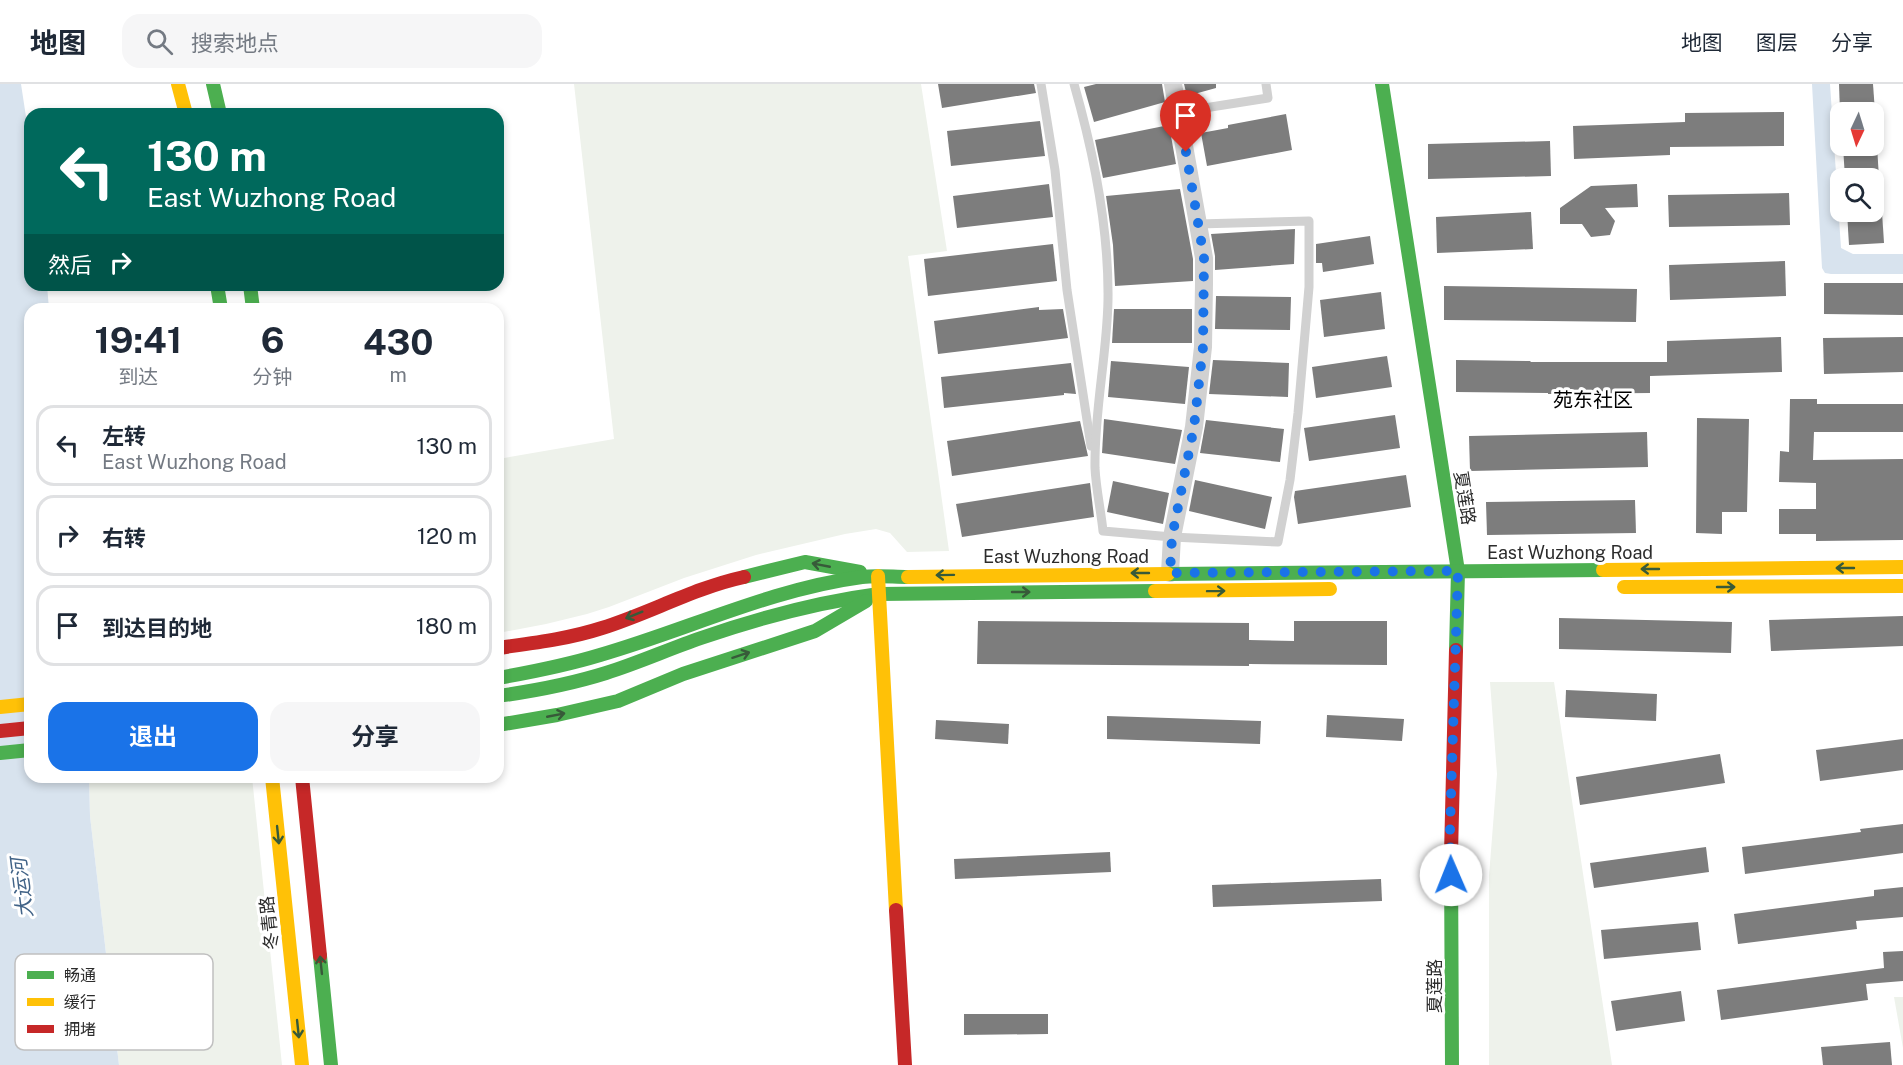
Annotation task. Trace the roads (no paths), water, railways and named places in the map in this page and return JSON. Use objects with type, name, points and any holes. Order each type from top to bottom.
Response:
[{"type":"main road","points":[[178,84],[184,108]]},
{"type":"main road","points":[[213,84],[219,108]]},
{"type":"main road","name":"夏莲路","points":[[1382,84],[1458,571],[1450,828],[1452,1065]]},
{"type":"main road","points":[[504,647],[552,640],[602,628],[685,595],[738,578],[805,562],[878,576]]},
{"type":"main road","name":"East Wuzhong Road","points":[[878,576],[1903,567]]},
{"type":"main road","points":[[878,576],[905,1065]]},
{"type":"main road","points":[[504,677],[601,655],[695,621],[844,579],[878,576]]},
{"type":"main road","name":"East Wuzhong Road","points":[[1610,587],[1903,586]]},
{"type":"main road","name":"East Wuzhong Road","points":[[504,695],[546,688],[606,672],[735,627],[839,599],[879,594],[1342,589]]},
{"type":"main road","points":[[504,724],[618,701],[683,674],[814,631],[879,594]]},
{"type":"main road","points":[[0,707],[24,705]]},
{"type":"main road","points":[[0,731],[24,729]]},
{"type":"main road","points":[[0,753],[24,751]]},
{"type":"main road","name":"冬青路","points":[[273,783],[302,1065]]},
{"type":"main road","points":[[303,783],[331,1065]]},
{"type":"street","points":[[1170,573],[1172,537],[1194,427],[1203,347],[1204,258],[1173,84]]},
{"type":"lane","points":[[1041,84],[1055,170],[1067,290],[1103,531],[1278,542],[1294,446],[1309,287],[1309,221],[1198,224]]},
{"type":"lane","points":[[1074,84],[1087,131],[1106,243],[1108,299],[1097,409],[1095,469]]},
{"type":"lane","points":[[1179,112],[1268,98],[1266,84]]},
{"type":"water","name":"大运河","points":[[0,84],[21,84],[25,108],[24,291],[48,291],[48,303],[24,303],[24,783],[89,783],[90,816],[106,954],[15,954],[15,1050],[117,1050],[119,1065],[0,1065]]},
{"type":"water","points":[[1812,84],[1830,84],[1830,156],[1835,156],[1836,168],[1830,168],[1830,222],[1839,222],[1841,248],[1853,254],[1903,254],[1903,274],[1831,274],[1825,273],[1822,268]]},
{"type":"district","name":"苑东社区","points":[[1593,400]]}]
